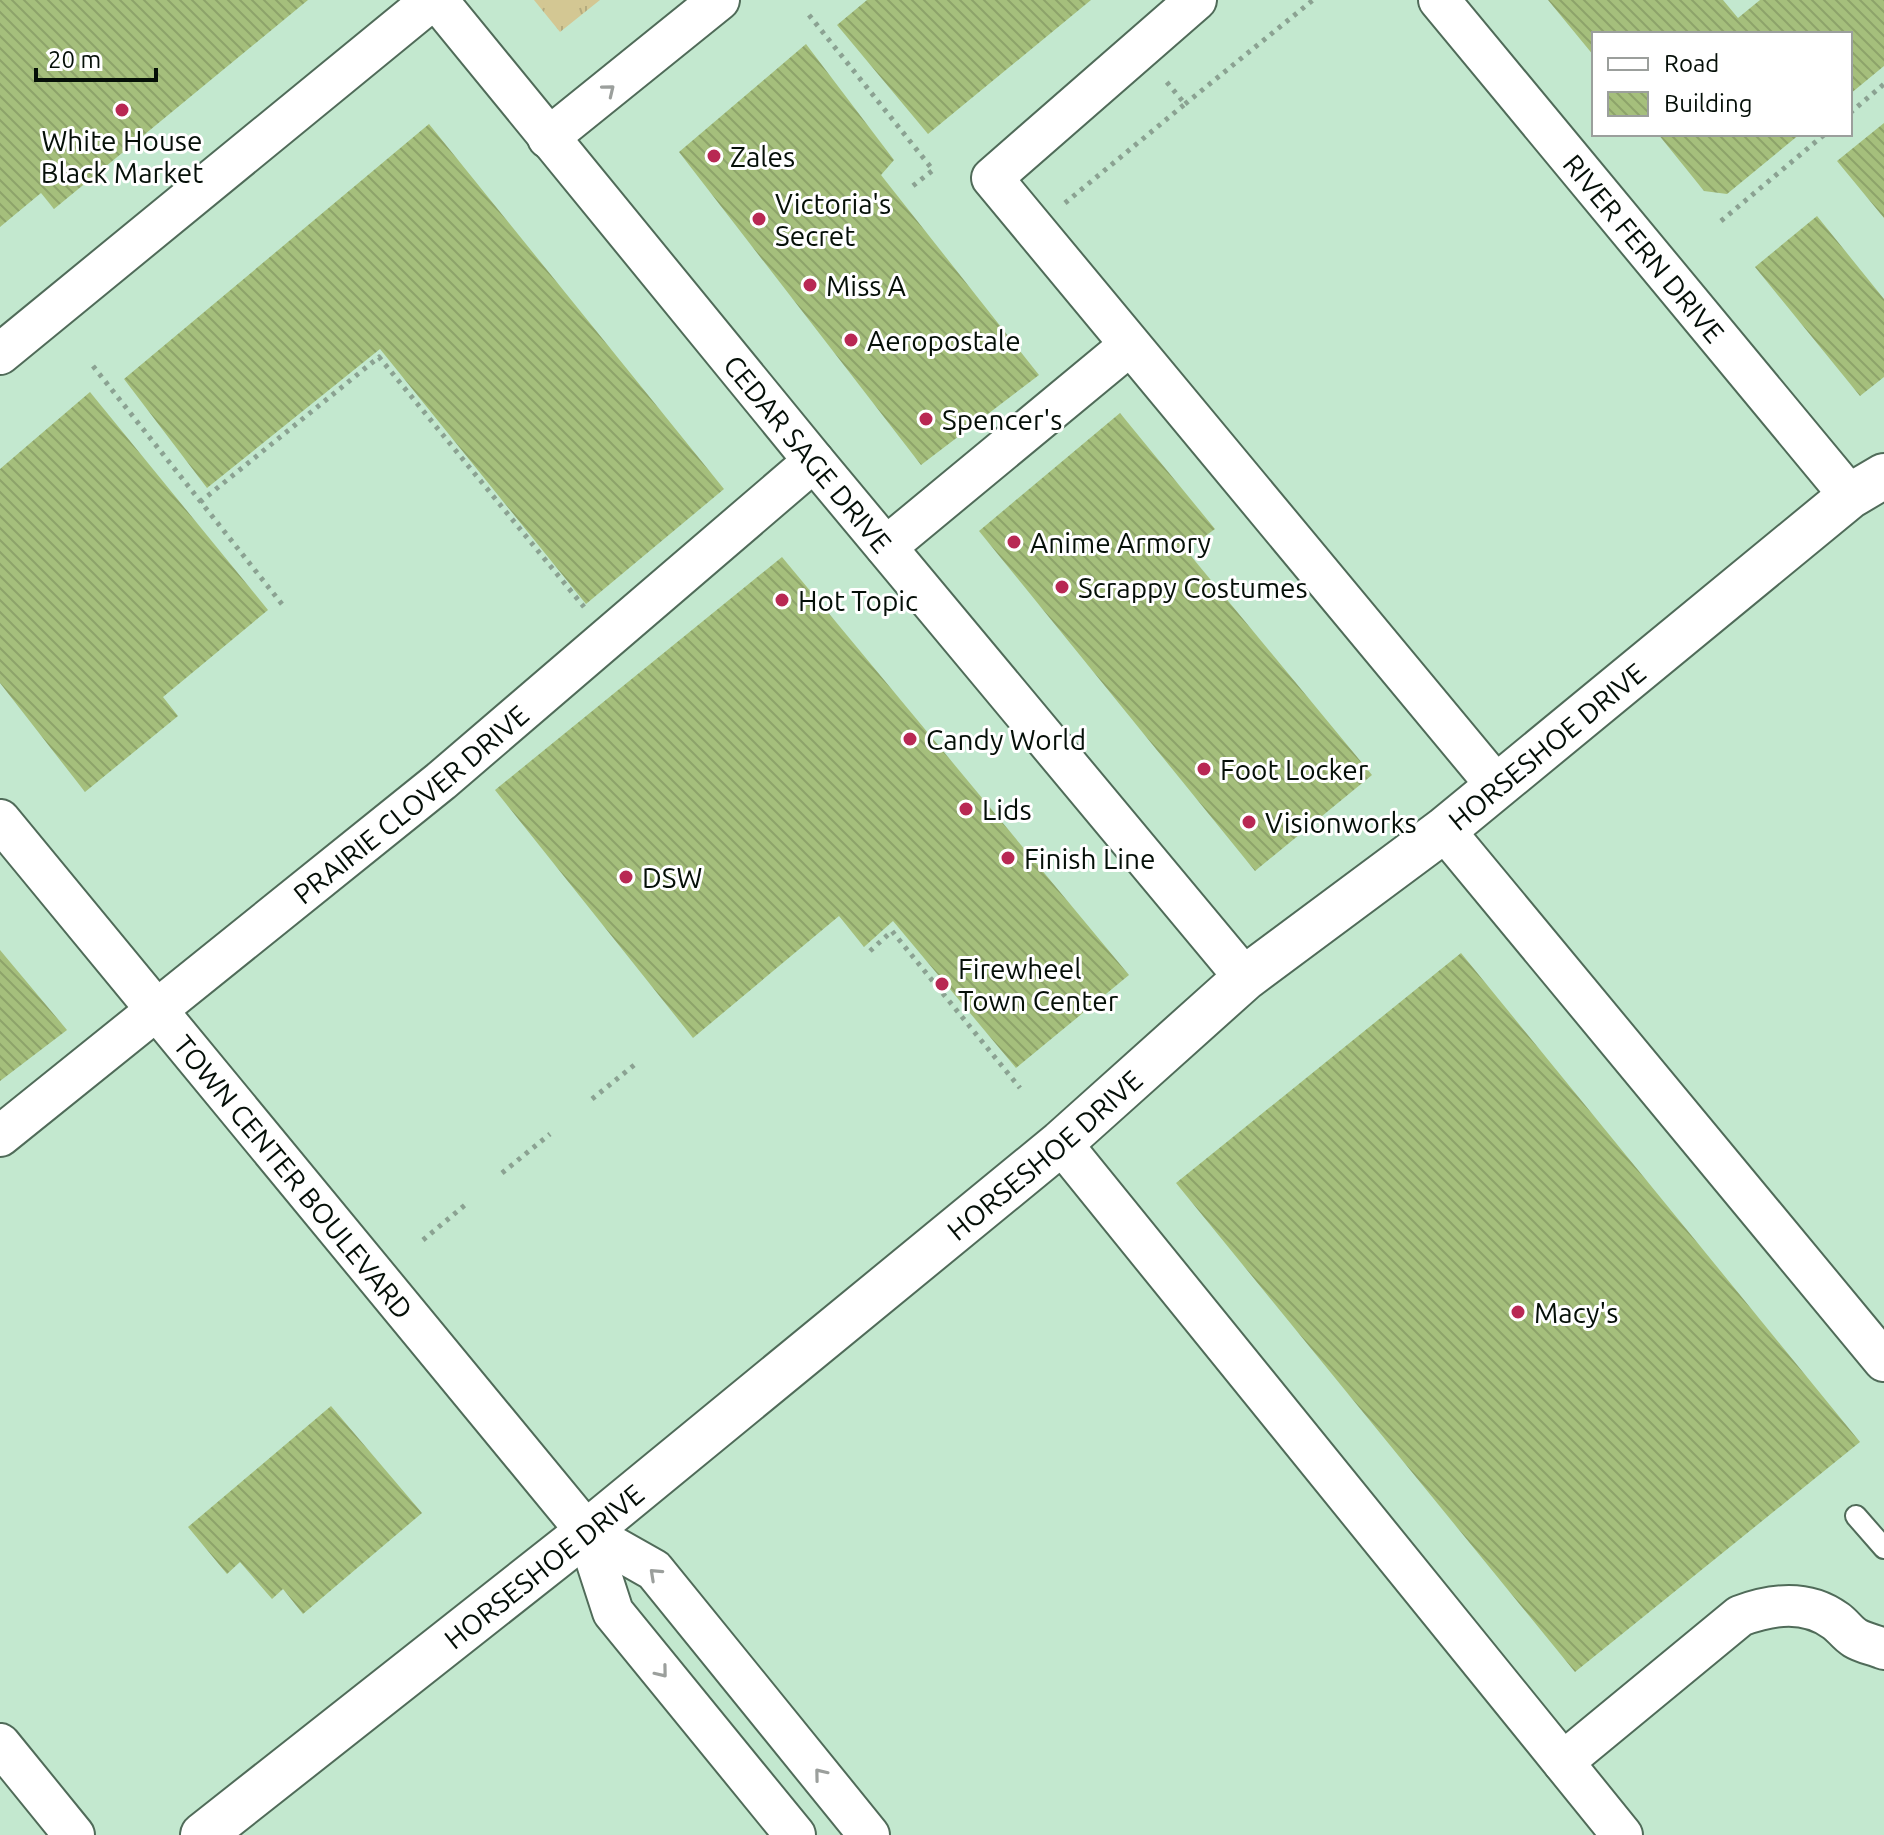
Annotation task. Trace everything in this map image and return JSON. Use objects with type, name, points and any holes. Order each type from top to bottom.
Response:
[{"type":"street","name":"CEDAR SAGE DRIVE","points":[[435,0],[1245,978]]},
{"type":"street","points":[[0,354],[435,0]]},
{"type":"street","points":[[548,138],[719,0]]},
{"type":"street","points":[[1196,0],[992,178],[1497,786]]},
{"type":"street","name":"RIVER FERN DRIVE","points":[[1439,0],[1867,486]]},
{"type":"street","points":[[886,547],[1130,345]]},
{"type":"street","name":"PRAIRIE CLOVER DRIVE","points":[[0,1136],[441,781],[814,461]]},
{"type":"street","name":"HORSESHOE DRIVE","points":[[203,1835],[587,1532],[1061,1143],[1245,978],[1444,830],[1867,486]]},
{"type":"street","name":"TOWN CENTER BOULEVARD","points":[[0,820],[587,1532],[654,1570],[869,1835]]},
{"type":"street","points":[[1444,830],[1884,1361]]},
{"type":"street","points":[[1061,1143],[1622,1835]]},
{"type":"street","name":"TOWN CENTER BOULEVARD","points":[[587,1532],[613,1612],[795,1835]]},
{"type":"street","points":[[1563,1762],[1740,1616],[1763,1607],[1788,1604],[1813,1609],[1835,1620],[1854,1637],[1884,1649]]},
{"type":"street","points":[[0,1744],[74,1835]]},
{"type":"lane","points":[[1856,1516],[1884,1548]]},
{"type":"path","points":[[1065,203],[1313,0]]},
{"type":"path","points":[[809,15],[933,170],[909,189]]},
{"type":"path","points":[[1165,80],[1185,104]]},
{"type":"path","points":[[1852,111],[1884,84]]},
{"type":"path","points":[[1721,221],[1823,136]]},
{"type":"path","points":[[200,502],[379,357],[587,611]]},
{"type":"path","points":[[93,366],[285,608]]},
{"type":"path","points":[[870,951],[892,931],[1020,1088]]},
{"type":"path","points":[[592,1099],[638,1062]]},
{"type":"path","points":[[502,1173],[550,1134]]},
{"type":"path","points":[[423,1240],[465,1205]]},
{"type":"shaded area","name":"Firewheel Town Center","points":[[0,0],[1884,0],[1884,1835],[0,1835]]},
{"type":"green space","points":[[534,0],[600,0],[560,32]]},
{"type":"building","points":[[0,0],[308,0],[54,209],[41,193],[0,227]]},
{"type":"building","points":[[867,0],[1091,0],[928,134],[837,25]]},
{"type":"building","points":[[1548,0],[1723,0],[1738,18],[1760,0],[1884,0],[1884,66],[1852,92],[1852,32],[1592,32],[1592,54]]},
{"type":"building","points":[[806,44],[894,160],[881,175],[1039,375],[921,465],[679,152]]},
{"type":"building","points":[[1884,123],[1884,218],[1837,161]]},
{"type":"building","points":[[429,124],[724,489],[586,604],[380,349],[207,488],[124,379]]},
{"type":"building","points":[[1660,136],[1798,136],[1727,194],[1704,191]]},
{"type":"building","points":[[1817,216],[1884,299],[1884,377],[1860,396],[1755,267]]},
{"type":"building","points":[[90,392],[268,610],[163,697],[178,716],[85,792],[0,683],[0,469]]},
{"type":"building","points":[[1120,413],[1215,529],[1186,550],[1372,775],[1255,871],[979,531]]},
{"type":"building","points":[[782,557],[1129,975],[1016,1068],[893,921],[864,947],[839,916],[693,1038],[495,790]]},
{"type":"building","points":[[0,950],[67,1030],[0,1081]]},
{"type":"building","name":"Macy's","points":[[1461,953],[1860,1442],[1575,1672],[1176,1183]]},
{"type":"building","points":[[331,1406],[422,1513],[303,1614],[283,1589],[272,1599],[240,1562],[227,1574],[188,1527]]},
{"type":"place","name":"White House Black Market","points":[[122,110]]},
{"type":"place","name":"Zales","points":[[714,156]]},
{"type":"place","name":"Victoria's Secret","points":[[759,219]]},
{"type":"place","name":"Miss A","points":[[810,285]]},
{"type":"place","name":"Aeropostale","points":[[851,340]]},
{"type":"place","name":"Spencer's","points":[[926,419]]},
{"type":"place","name":"Anime Armory","points":[[1014,542]]},
{"type":"place","name":"Scrappy Costumes","points":[[1062,587]]},
{"type":"place","name":"Hot Topic","points":[[782,600]]},
{"type":"place","name":"Candy World","points":[[910,739]]},
{"type":"place","name":"Foot Locker","points":[[1204,769]]},
{"type":"place","name":"Lids","points":[[966,809]]},
{"type":"place","name":"Visionworks","points":[[1249,822]]},
{"type":"place","name":"Finish Line","points":[[1008,858]]},
{"type":"place","name":"DSW","points":[[626,877]]},
{"type":"place","name":"Firewheel Town Center","points":[[942,984]]},
{"type":"place","name":"Macy's","points":[[1518,1312]]}]
